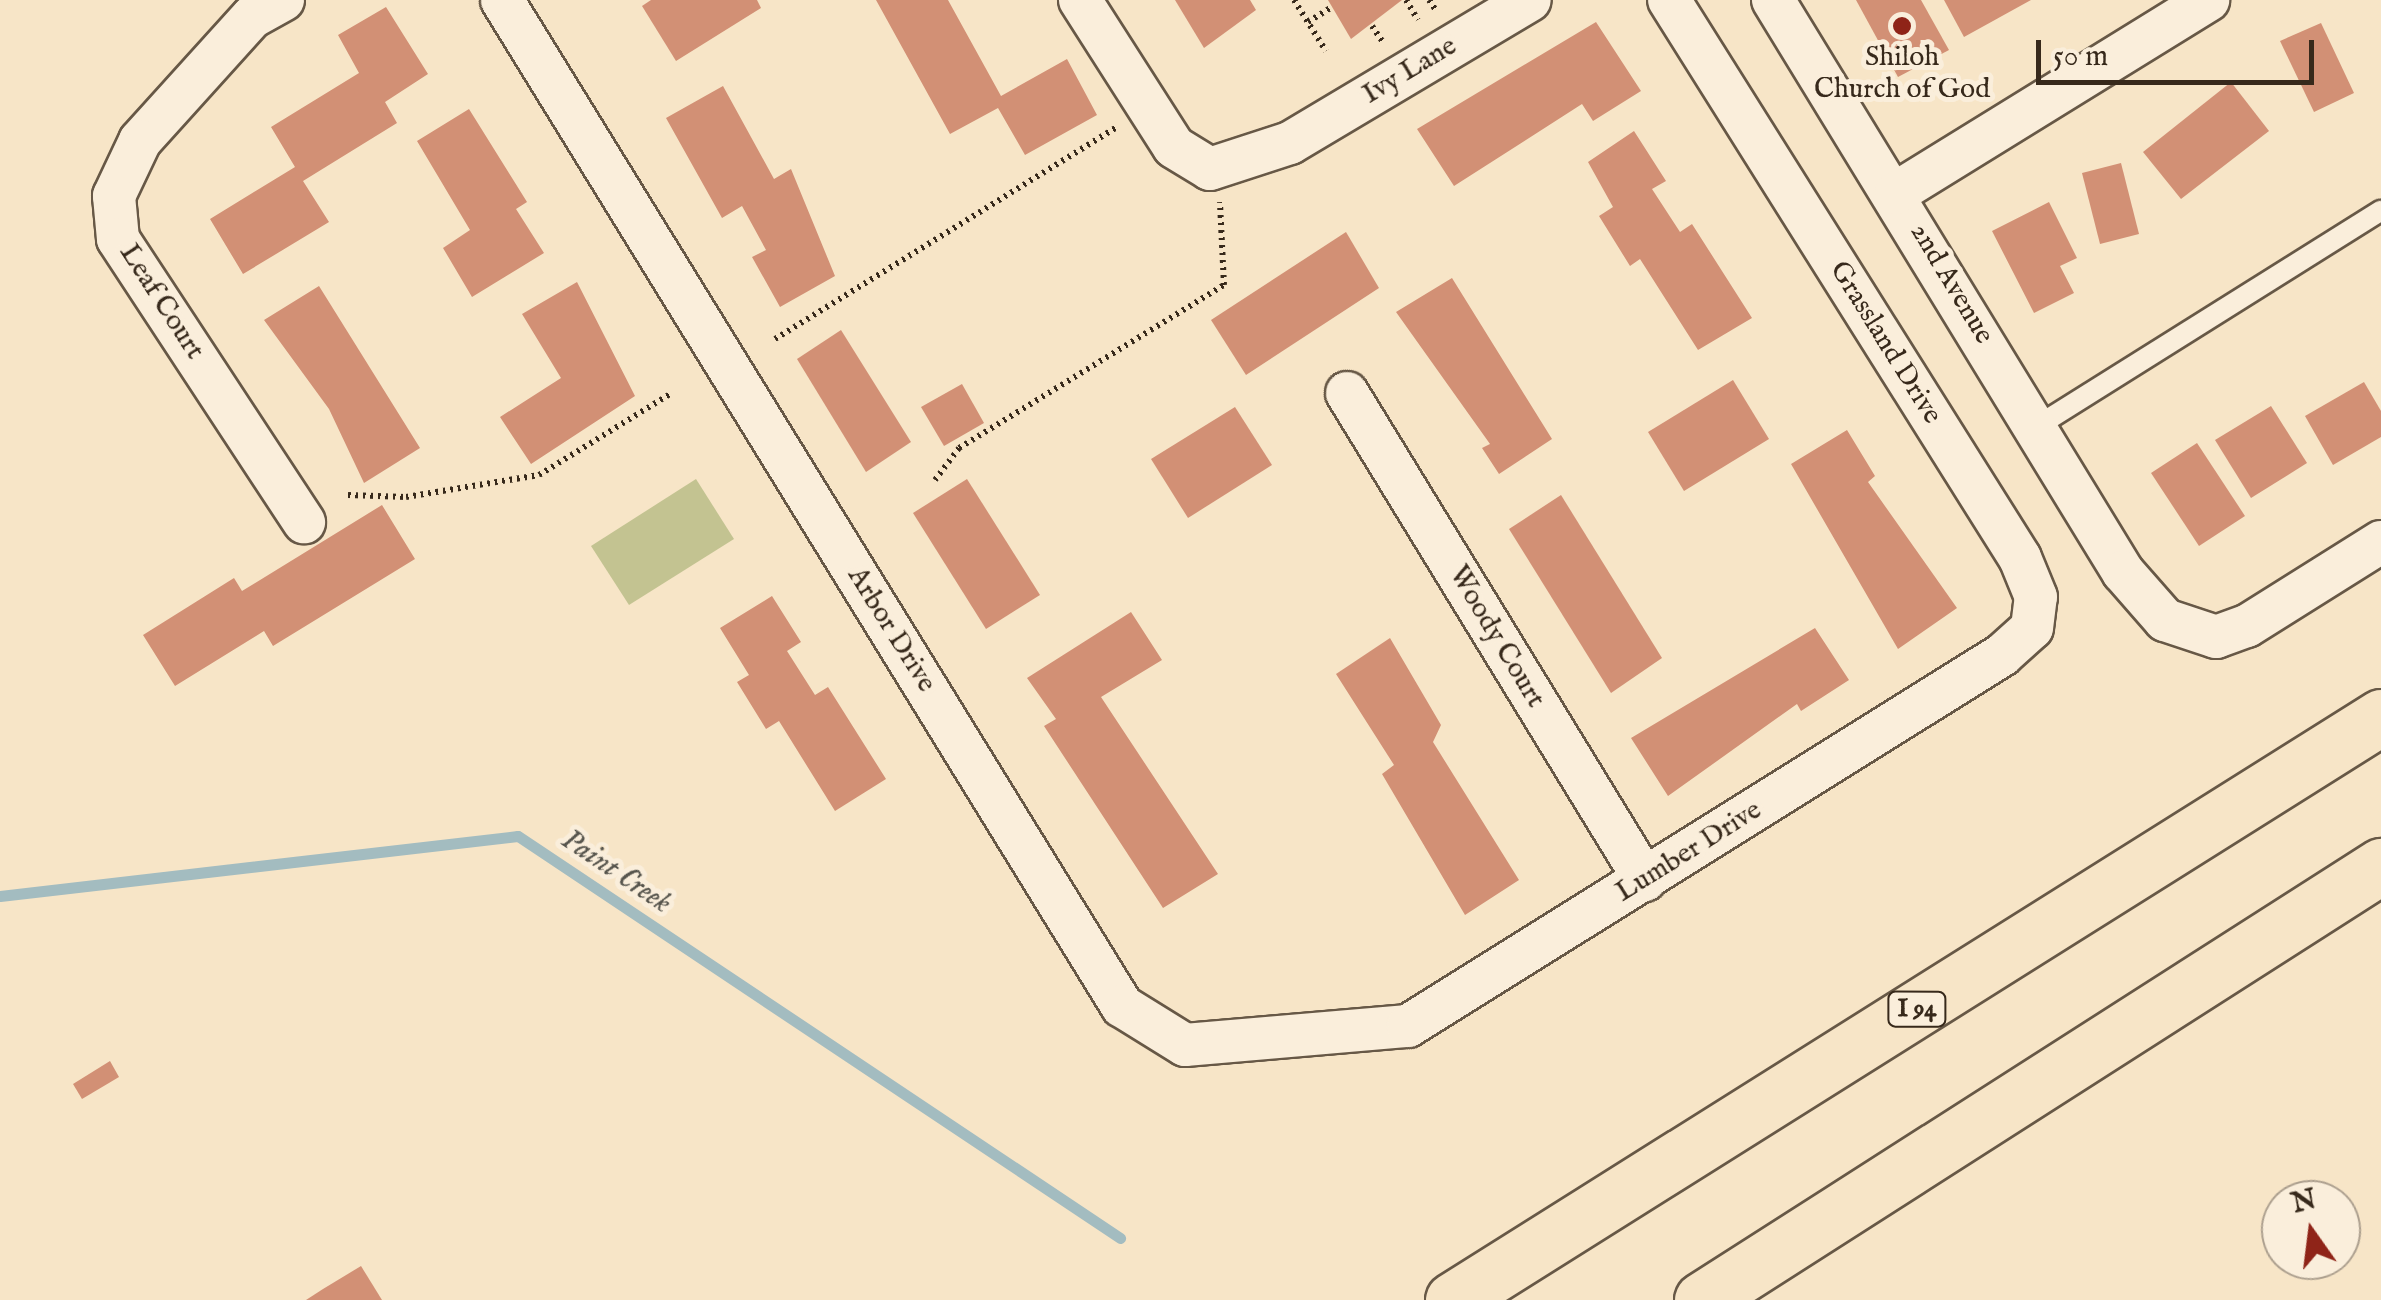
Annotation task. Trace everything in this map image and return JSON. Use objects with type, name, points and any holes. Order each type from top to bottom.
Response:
[{"type":"highway","name":"I 94","points":[[1453,1300],[2381,717]]},
{"type":"highway","points":[[1702,1300],[2381,866]]},
{"type":"street","name":"Leaf Court","points":[[282,0],[252,17],[140,142],[114,196],[118,239],[304,522]]},
{"type":"street","name":"Arbor Drive","points":[[502,0],[1122,1006],[1184,1046],[1408,1026]]},
{"type":"street","name":"Ivy Lane","points":[[1080,0],[1181,155],[1210,169],[1290,143],[1530,0]]},
{"type":"street","name":"Grassland Drive","points":[[1669,0],[2020,558],[2036,597],[2032,628],[1970,676]]},
{"type":"street","name":"2nd Avenue","points":[[1773,0],[1896,192],[2124,572],[2165,620],[2216,637],[2381,542]]},
{"type":"street","points":[[1896,192],[2208,0]]},
{"type":"street","name":"Woody Court","points":[[1347,393],[1646,880]]},
{"type":"street","name":"Lumber Drive","points":[[1408,1026],[1970,676]]},
{"type":"lane","points":[[2036,427],[2381,211]]},
{"type":"path","points":[[1294,0],[1326,51]]},
{"type":"path","points":[[1406,0],[1418,20]]},
{"type":"path","points":[[1429,0],[1435,9]]},
{"type":"path","points":[[1308,22],[1332,7]]},
{"type":"path","points":[[1372,26],[1382,41]]},
{"type":"path","points":[[775,340],[1123,123]]},
{"type":"path","points":[[935,480],[959,448],[1224,284],[1220,192]]},
{"type":"path","points":[[348,495],[406,497],[539,475],[672,393]]},
{"type":"green space","points":[[696,479],[734,539],[629,605],[591,546]]},
{"type":"building","points":[[651,0],[757,0],[761,8],[676,61],[642,6]]},
{"type":"building","points":[[876,0],[948,0],[1001,96],[1067,59],[1097,115],[1025,155],[998,108],[950,134]]},
{"type":"building","points":[[1175,0],[1250,0],[1256,10],[1204,48]]},
{"type":"building","points":[[1328,0],[1402,0],[1351,39]]},
{"type":"building","name":"Shiloh Church of God","points":[[1856,0],[1921,0],[1949,50],[1898,77]]},
{"type":"building","name":"Shiloh Church of God","points":[[1944,0],[2031,0],[1964,37]]},
{"type":"building","points":[[386,7],[428,74],[385,102],[397,123],[303,181],[329,222],[243,274],[210,219],[295,167],[271,127],[359,73],[338,35]]},
{"type":"building","points":[[1596,22],[1641,91],[1593,121],[1582,104],[1454,186],[1417,129]]},
{"type":"building","points":[[2321,23],[2354,93],[2314,112],[2280,41]]},
{"type":"building","points":[[2231,82],[2269,131],[2181,199],[2143,152]]},
{"type":"building","points":[[723,86],[774,179],[791,169],[835,276],[780,307],[752,257],[766,250],[742,206],[722,218],[666,118]]},
{"type":"building","points":[[469,109],[527,202],[516,209],[544,253],[472,297],[443,248],[470,230],[417,141]]},
{"type":"building","points":[[1634,131],[1666,181],[1652,189],[1680,232],[1692,224],[1752,318],[1698,350],[1640,259],[1630,266],[1599,216],[1613,207],[1588,162]]},
{"type":"building","points":[[2121,163],[2139,234],[2100,244],[2082,173]]},
{"type":"building","points":[[2049,202],[2077,258],[2060,266],[2074,293],[2034,313],[1992,231]]},
{"type":"building","points":[[1346,232],[1379,288],[1246,375],[1211,320]]},
{"type":"building","points":[[1452,278],[1552,439],[1499,474],[1482,448],[1490,444],[1396,312]]},
{"type":"building","points":[[577,282],[635,396],[531,464],[500,417],[561,378],[522,314]]},
{"type":"building","points":[[319,286],[420,448],[364,483],[329,409],[264,320]]},
{"type":"building","points":[[841,330],[911,442],[866,472],[797,359]]},
{"type":"building","points":[[1733,380],[1769,439],[1684,491],[1648,432]]},
{"type":"building","points":[[2364,382],[2381,411],[2381,437],[2333,465],[2305,416]]},
{"type":"building","points":[[962,384],[984,423],[944,446],[921,407]]},
{"type":"building","points":[[2271,406],[2307,463],[2251,498],[2215,440]]},
{"type":"building","points":[[1235,407],[1272,465],[1188,518],[1151,459]]},
{"type":"building","points":[[1847,430],[1875,476],[1868,482],[1957,608],[1898,649],[1791,464]]},
{"type":"building","points":[[2197,443],[2245,516],[2199,546],[2151,473]]},
{"type":"building","points":[[967,479],[1040,595],[986,629],[913,513]]},
{"type":"building","points":[[1561,495],[1662,658],[1611,693],[1509,529]]},
{"type":"building","points":[[382,505],[415,559],[273,646],[264,631],[175,686],[143,635],[234,578],[242,591]]},
{"type":"building","points":[[772,596],[801,642],[787,651],[815,695],[828,687],[886,779],[835,811],[779,721],[766,729],[737,682],[749,675],[720,628]]},
{"type":"building","points":[[1131,612],[1162,660],[1101,697],[1218,874],[1163,908],[1044,726],[1056,719],[1027,678]]},
{"type":"building","points":[[1815,628],[1849,680],[1801,711],[1797,704],[1668,796],[1631,738]]},
{"type":"building","points":[[1390,638],[1441,725],[1433,742],[1519,880],[1465,915],[1382,774],[1394,765],[1336,674]]},
{"type":"building","points":[[110,1061],[119,1077],[82,1099],[73,1084]]},
{"type":"building","points":[[361,1266],[382,1300],[306,1300],[323,1289]]},
{"type":"waterway","name":"Paint Creek","points":[[0,896],[518,836],[1120,1238]]},
{"type":"place","name":"Shiloh Church of God","points":[[1902,26]]}]
